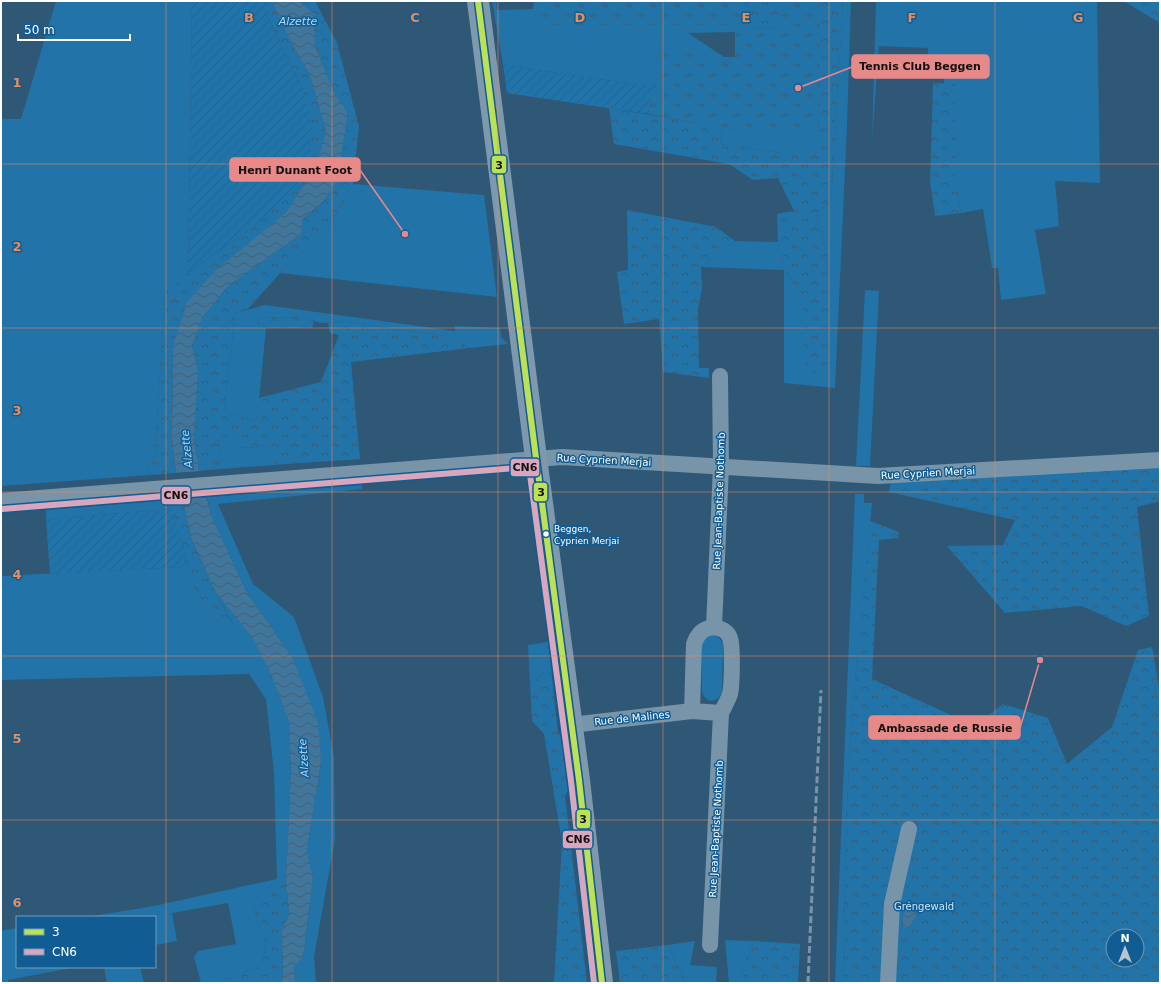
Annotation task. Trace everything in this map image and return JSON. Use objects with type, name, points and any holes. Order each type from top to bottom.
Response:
[{"type":"main road","points":[[478,1],[536,458],[579,780],[602,983]]},
{"type":"street","name":"Rue Jean-Baptiste Nothomb","points":[[710,945],[721,713],[730,693],[732,645],[730,636],[723,630],[714,627],[722,466],[720,376]]},
{"type":"street","name":"Rue Cyprien Merjai","points":[[1,501],[562,457],[878,476],[1160,460]]},
{"type":"street","points":[[714,627],[705,629],[698,636],[694,644],[692,711],[721,713]]},
{"type":"street","name":"Rue de Malines","points":[[571,724],[692,711]]},
{"type":"street","points":[[888,983],[892,904],[909,829]]},
{"type":"green space","points":[[56,1],[192,1],[188,273],[165,293],[155,456],[148,464],[150,475],[1,486],[1,119],[21,119]]},
{"type":"green space","points":[[192,1],[264,1],[273,29],[302,87],[311,121],[311,168],[293,192],[249,230],[188,273]]},
{"type":"green space","points":[[264,1],[272,1],[282,25],[310,76],[326,131],[316,167],[287,213],[217,269],[173,348],[172,439],[176,473],[150,475],[148,464],[155,456],[165,292],[188,273],[249,230],[311,168],[310,146],[302,87],[273,29]]},
{"type":"green space","points":[[299,1],[315,1],[337,43],[359,126],[353,184],[332,222],[280,273],[247,310],[235,313],[224,412],[257,421],[259,398],[321,382],[339,335],[330,333],[328,323],[339,321],[445,336],[470,348],[351,362],[360,459],[274,465],[274,446],[240,448],[232,437],[218,437],[221,469],[199,471],[194,437],[198,371],[192,346],[202,318],[228,286],[301,234],[303,218],[322,203],[340,176],[341,157],[348,113],[334,92],[315,46],[314,14]]},
{"type":"green space","points":[[492,1],[496,1],[497,10],[533,9],[534,1],[536,1],[536,25],[739,25],[739,32],[688,33],[724,57],[735,57],[735,47],[819,46],[820,143],[796,155],[720,144],[722,127],[735,130],[735,63],[714,62],[690,47],[659,47],[653,87],[503,65]]},
{"type":"green space","points":[[536,1],[747,1],[742,6],[743,27],[779,28],[779,1],[820,1],[820,129],[736,130],[648,114],[659,47],[690,47],[714,62],[735,63],[735,32],[739,32],[739,25],[536,25]]},
{"type":"green space","points":[[747,1],[779,1],[780,28],[742,27],[742,5]]},
{"type":"green space","points":[[820,1],[843,2],[831,201],[816,213],[830,270],[827,364],[818,373],[808,372],[803,358],[803,295],[784,270],[778,243],[777,214],[794,211],[778,178],[753,180],[729,164],[614,144],[609,108],[722,127],[720,144],[796,155],[820,142]]},
{"type":"green space","points":[[843,1],[851,1],[835,388],[784,383],[784,270],[803,295],[803,358],[830,270],[816,213],[831,201]]},
{"type":"green space","points":[[876,1],[1097,1],[1100,183],[1055,181],[1059,226],[1035,230],[1046,294],[1001,300],[998,268],[992,268],[983,209],[961,213],[956,177],[956,84],[944,84],[944,59],[928,58],[928,48],[879,46],[872,140]]},
{"type":"green space","points":[[1124,1],[1160,1],[1160,23]]},
{"type":"green space","points":[[503,65],[653,87],[648,114],[507,93]]},
{"type":"green space","points":[[933,83],[956,84],[956,177],[961,213],[935,216],[930,181]]},
{"type":"green space","points":[[353,184],[484,195],[497,297],[280,273],[332,222]]},
{"type":"green space","points":[[627,210],[716,227],[735,241],[701,267],[702,289],[698,309],[699,368],[709,368],[709,378],[663,372],[659,319],[624,324],[617,272],[628,270]]},
{"type":"green space","points":[[735,241],[778,242],[784,270],[701,267]]},
{"type":"green space","points":[[865,290],[879,291],[870,466],[856,466]]},
{"type":"green space","points":[[265,305],[455,331],[455,326],[500,328],[501,337],[508,344],[470,348],[445,336],[339,321],[323,323],[316,322],[309,318],[257,317],[260,328],[266,328],[257,421],[224,412],[235,313]]},
{"type":"green space","points":[[257,317],[309,318],[314,322],[312,328],[260,328]]},
{"type":"green space","points":[[218,437],[232,437],[240,448],[274,446],[274,465],[221,469]]},
{"type":"green space","points":[[1160,467],[1160,501],[1137,507],[1149,616],[1126,626],[1082,606],[1005,613],[947,546],[1003,545],[1015,520],[889,492],[891,482]]},
{"type":"green space","points":[[362,485],[362,489],[218,504],[253,584],[294,617],[323,697],[334,757],[335,839],[314,957],[316,983],[295,983],[294,968],[303,957],[313,879],[307,850],[321,762],[293,659],[246,591],[212,517],[207,497]]},
{"type":"green space","points":[[855,494],[864,494],[864,503],[872,503],[851,725],[846,827],[843,983],[835,983]]},
{"type":"green space","points":[[183,499],[191,539],[216,593],[233,625],[216,621],[182,567],[186,558],[169,500]]},
{"type":"green space","points":[[169,500],[172,509],[46,519],[46,510]]},
{"type":"green space","points":[[172,509],[186,558],[182,567],[50,574],[46,519]]},
{"type":"green space","name":"Gréngewald","points":[[870,521],[899,532],[898,538],[879,540],[872,679],[975,726],[1003,704],[1048,718],[1067,764],[1112,727],[1138,650],[1152,647],[1160,692],[1160,983],[843,983],[846,827],[851,725]]},
{"type":"green space","points":[[182,567],[216,621],[233,624],[216,593],[251,636],[270,672],[289,722],[291,771],[286,879],[277,879],[274,773],[266,699],[249,674],[1,680],[1,576]]},
{"type":"green space","points":[[710,635],[719,638],[723,645],[722,692],[717,699],[711,701],[706,698],[702,691],[702,644],[705,638]]},
{"type":"green space","points":[[548,642],[552,677],[546,671],[530,684],[528,645]]},
{"type":"green space","points":[[546,671],[552,677],[558,733],[563,739],[570,786],[565,796],[587,983],[554,983],[562,842],[544,734],[532,721],[530,684]]},
{"type":"green space","points":[[277,879],[252,903],[266,946],[261,966],[222,981],[222,983],[201,983],[194,957],[198,951],[236,944],[228,903],[172,913],[177,941],[156,945],[156,916],[92,916],[154,906]]},
{"type":"green space","points":[[277,879],[286,879],[289,914],[282,931],[283,978],[280,983],[222,983],[222,981],[261,966],[266,946],[252,903]]},
{"type":"green space","points":[[16,928],[16,968],[71,968],[8,980],[9,983],[1,983],[1,931]]},
{"type":"green space","points":[[725,940],[754,941],[742,969],[747,983],[729,983]]},
{"type":"green space","points":[[695,941],[690,965],[717,967],[716,983],[686,983],[668,945]]},
{"type":"green space","points":[[754,941],[800,944],[798,983],[747,983],[742,969]]},
{"type":"green space","points":[[668,945],[686,983],[620,983],[616,951]]},
{"type":"green space","points":[[104,968],[140,968],[144,983],[107,983]]},
{"type":"water","name":"Alzette","points":[[272,1],[299,1],[314,14],[315,46],[334,92],[348,113],[341,157],[340,176],[322,203],[303,218],[301,234],[228,286],[202,318],[192,346],[198,371],[194,438],[199,471],[212,517],[246,591],[293,659],[318,723],[321,762],[307,850],[313,879],[303,957],[294,968],[295,983],[280,983],[283,978],[282,931],[289,914],[286,879],[291,771],[289,722],[270,672],[251,636],[216,593],[191,538],[176,473],[172,439],[173,348],[187,302],[217,269],[286,213],[316,167],[326,131],[310,76],[282,25]]},
{"type":"water","points":[[910,902],[917,913],[910,926],[905,929],[903,919],[905,903]]},
{"type":"pier","points":[[201,471],[209,497],[181,499],[174,473]]},
{"type":"railway","points":[[808,983],[821,690]]},
{"type":"transit line","name":"3","points":[[478,1],[536,458],[579,780],[602,983]]},
{"type":"transit line","name":"CN6","points":[[2,509],[529,467],[571,781],[594,983]]},
{"type":"place","name":"Tennis Club Beggen","points":[[798,88]]},
{"type":"place","name":"Henri Dunant Foot","points":[[405,234]]},
{"type":"place","name":"Beggen, Cyprien Merjai","points":[[546,534]]},
{"type":"place","name":"Ambassade de Russie","points":[[1040,660]]}]
